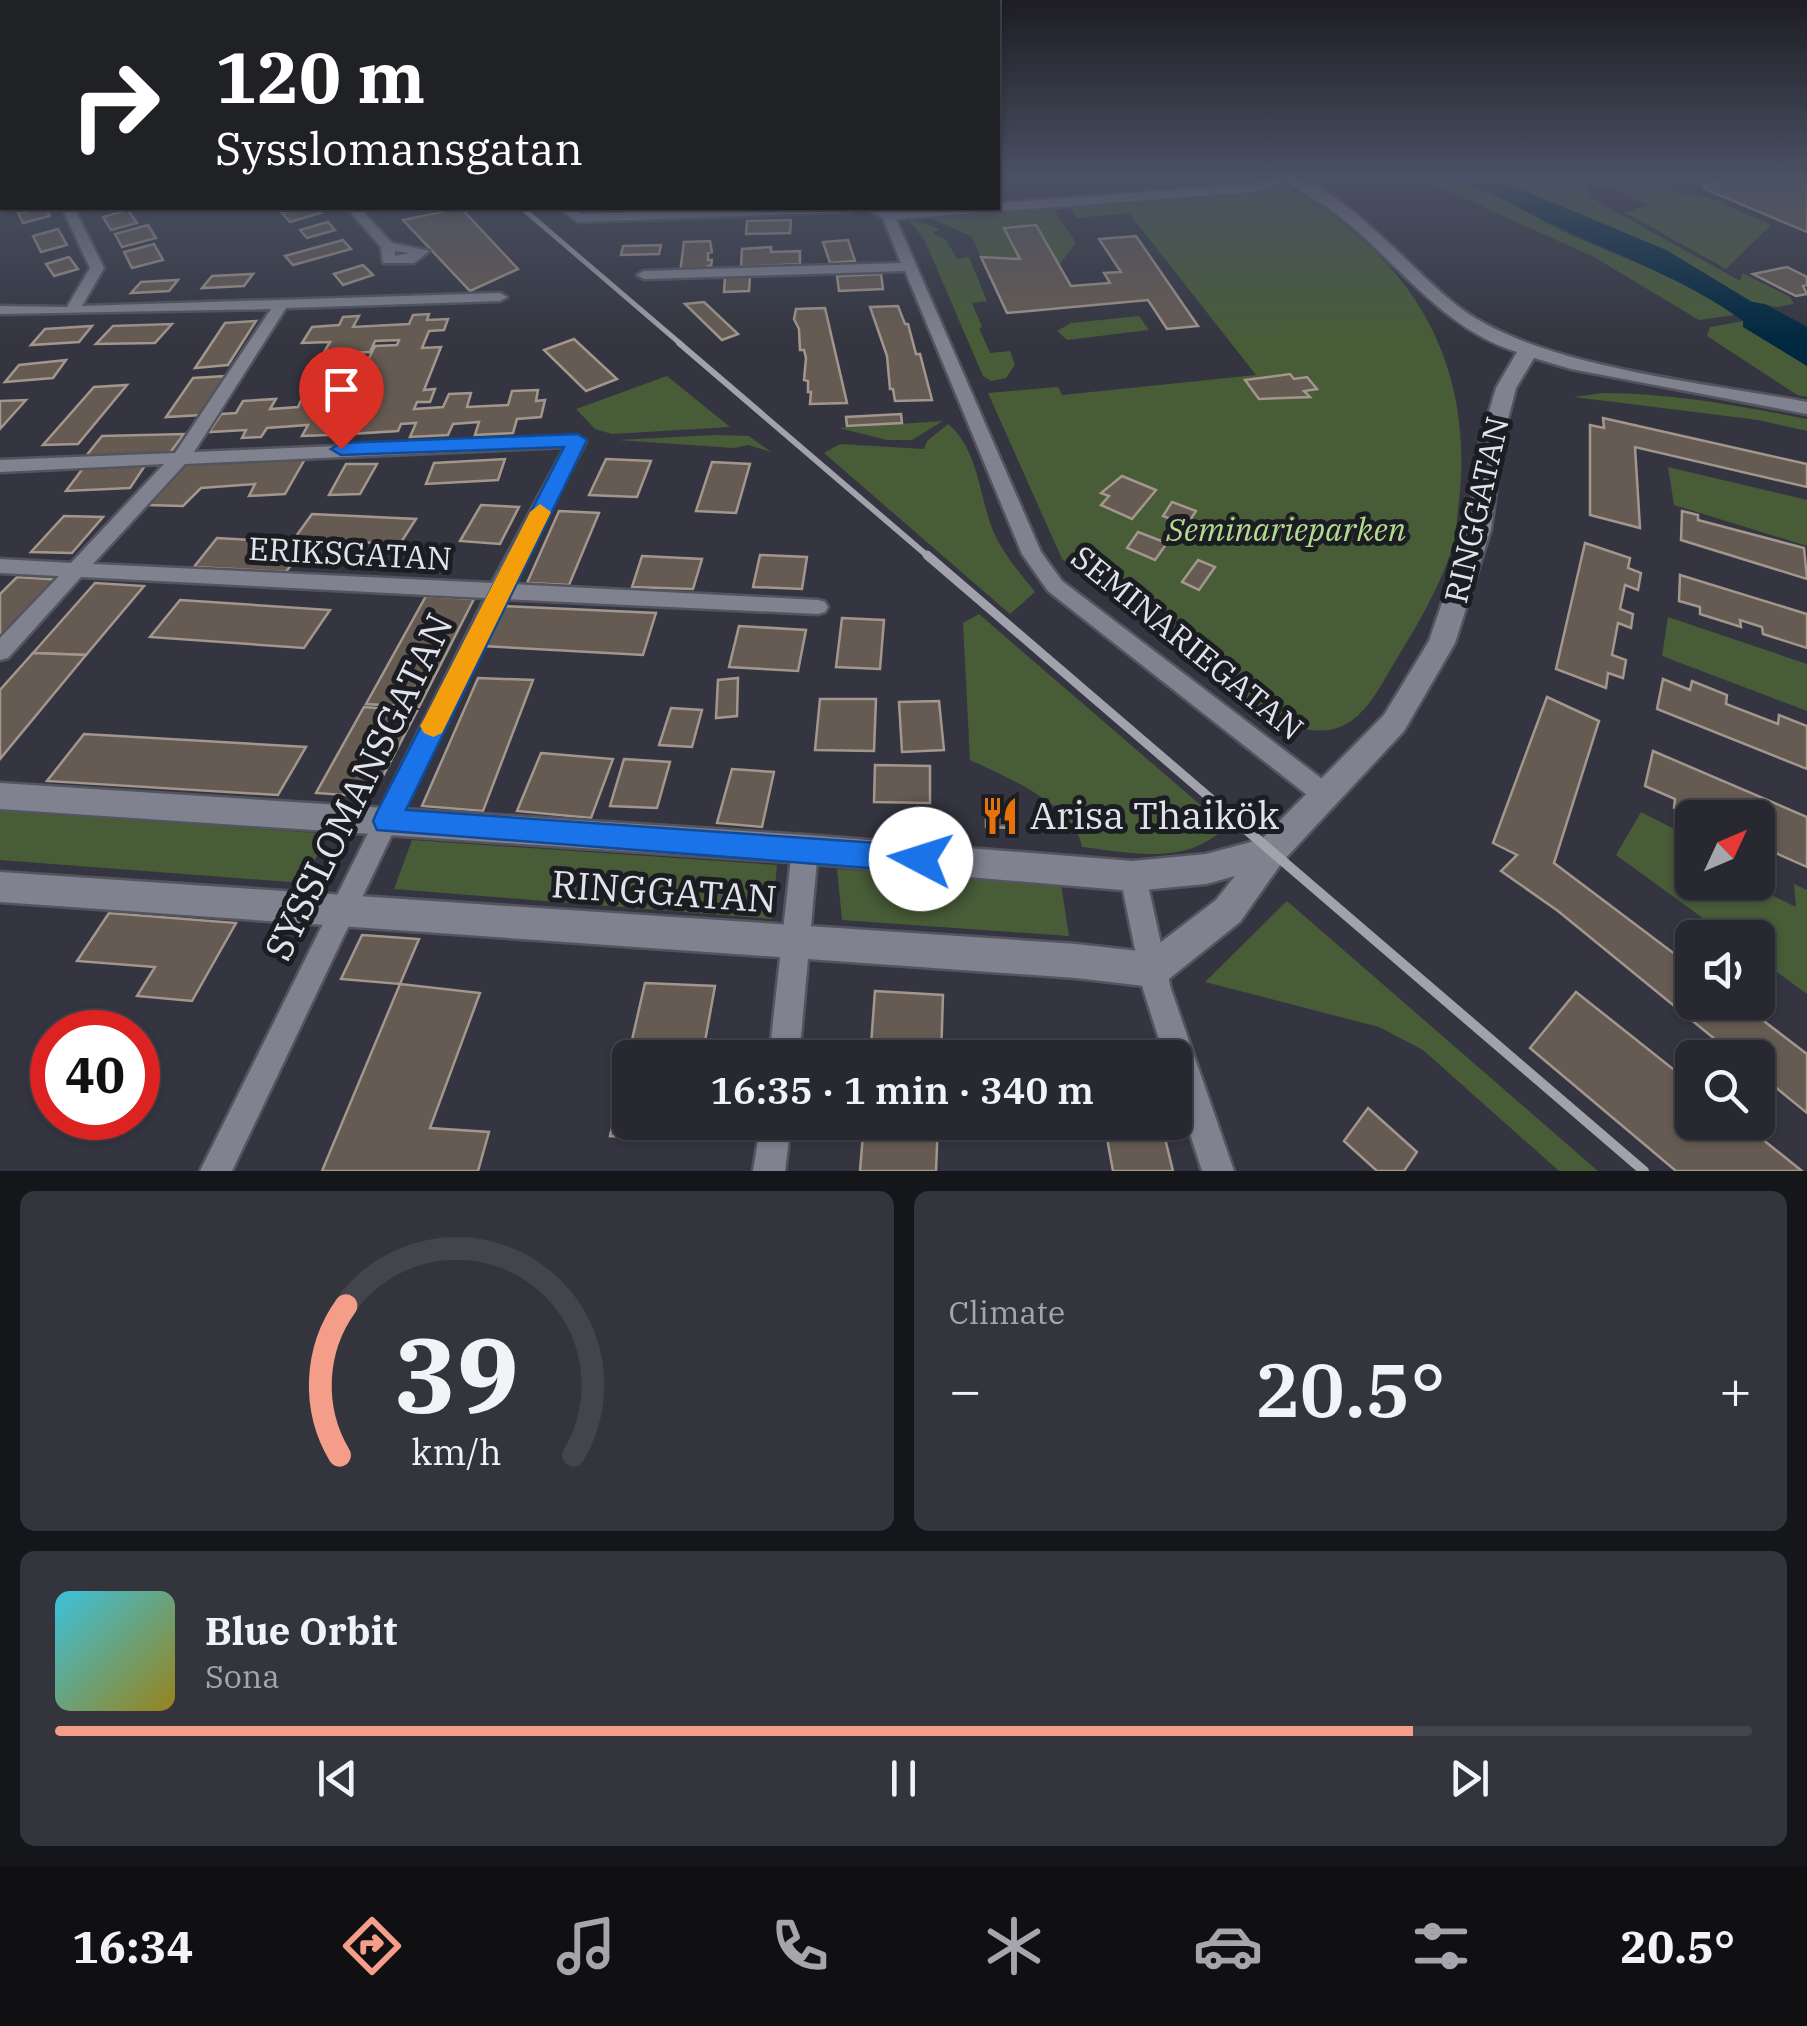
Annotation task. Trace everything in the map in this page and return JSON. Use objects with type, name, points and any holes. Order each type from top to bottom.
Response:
[{"type":"street","points":[[72,311],[98,268],[80,232]]},
{"type":"street","points":[[374,232],[388,246]]},
{"type":"street","name":"SEMINARIEGATAN","points":[[895,232],[1032,554],[1056,586],[1326,795]]},
{"type":"street","points":[[1365,232],[1456,314],[1485,333],[1528,351],[1571,363],[1807,408]]},
{"type":"street","points":[[644,275],[912,267]]},
{"type":"street","points":[[0,310],[500,297]]},
{"type":"street","points":[[0,652],[183,455],[283,302]]},
{"type":"street","name":"RINGGATAN","points":[[0,887],[1153,970],[1228,911],[1272,852],[1394,723],[1442,643],[1479,529],[1492,439],[1506,388],[1528,351]]},
{"type":"street","name":"SYSSLOMANSGATAN","points":[[183,455],[578,440],[498,592],[216,1171]]},
{"type":"street","points":[[0,466],[183,455]]},
{"type":"street","name":"ERIKSGATAN","points":[[0,566],[818,607]]},
{"type":"street","name":"RINGGATAN","points":[[0,796],[1133,876],[1206,869],[1272,852]]},
{"type":"street","points":[[786,1040],[805,850]]},
{"type":"street","points":[[1133,876],[1153,970],[1218,1171]]},
{"type":"street","points":[[769,1171],[773,1140]]},
{"type":"green space","points":[[918,232],[935,232],[946,240],[957,259],[969,257],[987,301],[972,303],[982,327],[979,328],[990,353],[1010,351],[1015,365],[1006,378],[991,381],[983,376]]},
{"type":"green space","points":[[961,232],[1007,232],[1020,259],[981,257],[971,236]]},
{"type":"green space","points":[[1010,232],[1069,232],[1076,243],[1059,265]]},
{"type":"green space","name":"Seminarieparken","points":[[1144,232],[1353,232],[1395,273],[1416,301],[1433,331],[1455,396],[1461,465],[1453,546],[1422,616],[1373,698],[1348,723],[1329,730],[1303,729],[1270,718],[1062,559],[988,393],[1058,387],[1062,395],[1256,375]]},
{"type":"green space","points":[[1538,232],[1565,232],[1680,283],[1735,315],[1699,320],[1594,257]]},
{"type":"green space","points":[[1621,232],[1651,232],[1740,281],[1743,273],[1790,297],[1794,304],[1777,307],[1752,302],[1666,250]]},
{"type":"green space","points":[[1659,232],[1764,232],[1726,269]]},
{"type":"green space","points":[[1139,316],[1149,330],[1067,340],[1057,331],[1071,323]]},
{"type":"green space","points":[[1743,321],[1807,366],[1807,397],[1797,395],[1707,336],[1710,327]]},
{"type":"green space","points":[[667,376],[730,427],[612,434],[595,429],[576,409]]},
{"type":"green space","points":[[1603,393],[1680,398],[1782,414],[1807,419],[1807,431],[1758,420],[1574,397]]},
{"type":"green space","points":[[943,421],[912,440],[887,440],[839,428]]},
{"type":"green space","points":[[948,424],[972,460],[998,541],[1035,592],[1010,614],[824,453],[840,444],[924,449],[927,441]]},
{"type":"green space","points":[[749,436],[771,452],[748,445],[734,448],[618,440]]},
{"type":"green space","points":[[1668,467],[1807,500],[1807,546],[1674,505]]},
{"type":"green space","points":[[979,614],[1226,827],[1194,847],[1176,852],[1139,854],[1082,847],[1077,832],[1053,805],[970,760],[963,623]]},
{"type":"green space","points":[[1668,617],[1807,664],[1807,711],[1662,656]]},
{"type":"green space","points":[[0,809],[328,834],[303,883],[0,860]]},
{"type":"green space","points":[[1641,812],[1675,829],[1675,898],[1616,855]]},
{"type":"green space","points":[[412,840],[777,865],[772,919],[394,889]]},
{"type":"green space","points":[[837,869],[1061,884],[1069,936],[842,920]]},
{"type":"green space","points":[[1794,884],[1807,890],[1807,994],[1775,970],[1775,920],[1706,920],[1678,900],[1775,900],[1775,897],[1796,907]]},
{"type":"green space","points":[[1287,901],[1598,1171],[1559,1171],[1423,1050],[1379,1027],[1205,982]]},
{"type":"water","points":[[1567,232],[1622,232],[1666,250],[1752,302],[1765,304],[1807,327],[1807,366],[1743,327],[1743,321],[1715,302]]},
{"type":"building","points":[[59,232],[67,245],[41,252],[33,236]]},
{"type":"building","points":[[152,232],[156,238],[122,247],[115,234]]},
{"type":"building","points":[[301,232],[329,232],[307,238]]},
{"type":"building","points":[[414,232],[483,232],[518,269],[470,291]]},
{"type":"building","points":[[746,232],[790,232],[790,233]]},
{"type":"building","points":[[1006,232],[1040,232],[1071,286],[1110,283],[1104,273],[1121,272],[1099,239],[1136,236],[1198,326],[1167,329],[1148,300],[1007,313],[981,257],[1020,259]]},
{"type":"building","points":[[343,240],[351,249],[293,265],[285,256]]},
{"type":"building","points":[[848,240],[855,261],[830,263],[823,242]]},
{"type":"building","points":[[710,241],[712,252],[708,253],[708,260],[712,260],[707,272],[680,273],[684,242]]},
{"type":"building","points":[[154,244],[163,260],[132,268],[124,252]]},
{"type":"building","points":[[661,245],[659,254],[621,255],[623,246]]},
{"type":"building","points":[[771,247],[771,252],[800,251],[800,264],[741,267],[742,249]]},
{"type":"building","points":[[69,257],[78,269],[54,276],[46,264]]},
{"type":"building","points":[[363,265],[373,275],[343,285],[334,274]]},
{"type":"building","points":[[1787,267],[1807,277],[1807,285],[1803,286],[1807,294],[1796,296],[1753,274]]},
{"type":"building","points":[[253,274],[244,286],[202,288],[212,276]]},
{"type":"building","points":[[881,274],[883,289],[839,291],[837,276]]},
{"type":"building","points":[[750,276],[749,291],[724,292],[725,277]]},
{"type":"building","points":[[178,280],[169,291],[131,293],[141,282]]},
{"type":"building","points":[[704,302],[738,334],[722,340],[685,304]]},
{"type":"building","points":[[898,306],[908,324],[916,354],[920,354],[932,400],[895,401],[890,389],[887,356],[870,307]]},
{"type":"building","points":[[825,308],[847,403],[810,404],[811,392],[804,380],[806,358],[804,350],[800,350],[796,309]]},
{"type":"building","points":[[429,314],[427,320],[448,319],[444,330],[429,331],[422,348],[441,347],[424,390],[435,389],[430,402],[417,402],[414,409],[443,407],[449,394],[471,393],[467,407],[508,405],[512,391],[538,390],[536,401],[545,400],[541,417],[517,419],[513,433],[475,435],[479,422],[453,424],[448,435],[410,437],[416,423],[401,424],[398,431],[349,434],[354,424],[334,425],[329,435],[302,436],[308,425],[267,428],[261,437],[242,438],[246,430],[209,432],[221,414],[236,413],[243,401],[276,399],[270,409],[298,407],[304,394],[345,392],[338,406],[362,404],[365,398],[349,399],[375,346],[397,345],[399,340],[375,341],[370,352],[323,354],[330,342],[302,343],[312,327],[339,325],[343,317],[359,316],[353,327],[409,324],[413,315]]},
{"type":"building","points":[[256,321],[228,365],[195,368],[225,323]]},
{"type":"building","points":[[172,324],[155,343],[96,344],[113,326]]},
{"type":"building","points":[[92,326],[79,342],[31,345],[45,329]]},
{"type":"building","points":[[574,339],[617,379],[586,391],[544,350]]},
{"type":"building","points":[[66,360],[53,378],[5,382],[19,365]]},
{"type":"building","points":[[1290,374],[1294,379],[1307,377],[1317,389],[1304,391],[1310,397],[1259,399],[1245,380]]},
{"type":"building","points":[[227,376],[202,415],[166,417],[193,378]]},
{"type":"building","points":[[127,385],[78,444],[43,445],[94,387]]},
{"type":"building","points":[[26,400],[0,429],[0,401]]},
{"type":"building","points":[[901,414],[902,423],[847,426],[846,417]]},
{"type":"building","points":[[1603,418],[1807,464],[1807,487],[1635,447],[1640,528],[1590,515],[1590,425],[1604,428]]},
{"type":"building","points":[[184,434],[169,454],[86,456],[102,436]]},
{"type":"building","points":[[305,459],[285,494],[249,496],[255,484],[201,488],[183,506],[148,505],[186,464]]},
{"type":"building","points":[[505,459],[498,480],[426,484],[434,463]]},
{"type":"building","points":[[606,459],[651,461],[637,497],[589,495]]},
{"type":"building","points":[[712,462],[750,464],[736,513],[696,511]]},
{"type":"building","points":[[146,464],[130,488],[66,491],[84,467]]},
{"type":"building","points":[[346,464],[377,464],[360,494],[329,495]]},
{"type":"building","points":[[1122,476],[1156,490],[1132,519],[1101,505],[1109,496],[1101,493]]},
{"type":"building","points":[[1172,502],[1196,511],[1187,525],[1163,516]]},
{"type":"building","points":[[481,505],[519,507],[500,544],[460,541]]},
{"type":"building","points":[[559,511],[599,513],[569,585],[527,583]]},
{"type":"building","points":[[1682,511],[1698,515],[1698,520],[1804,548],[1807,579],[1681,540]]},
{"type":"building","points":[[312,514],[416,519],[400,544],[294,539]]},
{"type":"building","points":[[64,516],[103,517],[72,553],[31,552]]},
{"type":"building","points":[[1138,532],[1167,543],[1155,560],[1127,548]]},
{"type":"building","points":[[217,538],[307,543],[286,572],[194,567]]},
{"type":"building","points":[[1585,543],[1630,558],[1628,568],[1641,573],[1638,590],[1625,585],[1620,609],[1633,614],[1631,628],[1618,623],[1612,655],[1626,660],[1623,678],[1608,673],[1606,688],[1556,669]]},
{"type":"building","points":[[760,555],[807,557],[802,589],[753,587]]},
{"type":"building","points":[[642,556],[702,559],[693,589],[632,587]]},
{"type":"building","points":[[1198,560],[1215,567],[1199,590],[1182,582]]},
{"type":"building","points":[[1680,575],[1807,614],[1807,648],[1763,634],[1762,627],[1740,620],[1741,627],[1700,614],[1700,607],[1679,601]]},
{"type":"building","points":[[17,577],[63,580],[0,645],[0,594]]},
{"type":"building","points":[[95,583],[144,586],[86,655],[33,653]]},
{"type":"building","points":[[426,596],[474,599],[419,707],[366,704]]},
{"type":"building","points":[[180,600],[330,610],[304,648],[150,637]]},
{"type":"building","points":[[502,606],[656,613],[643,655],[483,646]]},
{"type":"building","points":[[842,618],[884,620],[880,669],[836,667]]},
{"type":"building","points":[[739,626],[806,630],[798,671],[729,667]]},
{"type":"building","points":[[33,653],[86,655],[0,759],[0,690]]},
{"type":"building","points":[[478,678],[533,680],[483,811],[422,806]]},
{"type":"building","points":[[738,678],[737,716],[716,718],[718,680]]},
{"type":"building","points":[[1663,679],[1690,690],[1692,681],[1727,695],[1726,704],[1778,724],[1779,715],[1807,726],[1807,769],[1657,709]]},
{"type":"building","points":[[1547,697],[1599,721],[1554,863],[1675,954],[1675,1007],[1558,911],[1501,871],[1517,855],[1493,843]]},
{"type":"building","points":[[820,699],[876,699],[874,751],[815,750]]},
{"type":"building","points":[[939,701],[944,750],[902,752],[899,702]]},
{"type":"building","points":[[364,707],[417,711],[372,797],[316,793]]},
{"type":"building","points":[[671,708],[702,710],[692,747],[659,745]]},
{"type":"building","points":[[84,734],[306,747],[278,795],[47,781]]},
{"type":"building","points":[[1653,751],[1767,800],[1675,800],[1675,808],[1674,808],[1675,799],[1645,786]]},
{"type":"building","points":[[541,753],[613,759],[591,818],[517,811]]},
{"type":"building","points":[[624,759],[670,762],[657,808],[610,806]]},
{"type":"building","points":[[875,765],[930,766],[930,803],[874,802]]},
{"type":"building","points":[[732,769],[774,772],[762,827],[717,823]]},
{"type":"building","points":[[1775,803],[1807,817],[1807,867],[1775,853]]},
{"type":"building","name":"Arisa Thaikök","points":[[986,805],[1013,806],[1014,828],[986,827]]},
{"type":"building","points":[[109,913],[236,923],[192,1001],[137,996],[155,967],[77,961]]},
{"type":"building","points":[[362,935],[419,939],[400,984],[341,979]]},
{"type":"building","points":[[645,983],[715,986],[705,1040],[632,1040]]},
{"type":"building","points":[[400,984],[480,993],[430,1128],[489,1132],[478,1171],[322,1171]]},
{"type":"building","points":[[875,991],[943,995],[942,1040],[871,1040]]},
{"type":"building","points":[[1576,992],[1675,1071],[1675,1140],[1763,1140],[1802,1171],[1676,1171],[1530,1048]]},
{"type":"building","points":[[1691,1020],[1763,1020],[1807,1054],[1807,1113],[1775,1087],[1775,1040],[1716,1040]]},
{"type":"building","points":[[1368,1108],[1417,1152],[1404,1171],[1377,1171],[1344,1141]]},
{"type":"building","points":[[863,1140],[937,1140],[936,1171],[860,1171]]},
{"type":"building","points":[[1107,1140],[1165,1140],[1173,1171],[1113,1171]]},
{"type":"railway","points":[[550,232],[682,345]]},
{"type":"railway","points":[[679,343],[930,558]]},
{"type":"railway","points":[[927,555],[1245,828]]},
{"type":"railway","points":[[1242,826],[1644,1171]]},
{"type":"slow traffic","points":[[433,726],[540,512]]},
{"type":"place","name":"Arisa Thaikök","points":[[1000,816]]},
{"type":"route","points":[[341,449],[578,440],[498,592],[387,821],[921,859]]}]
